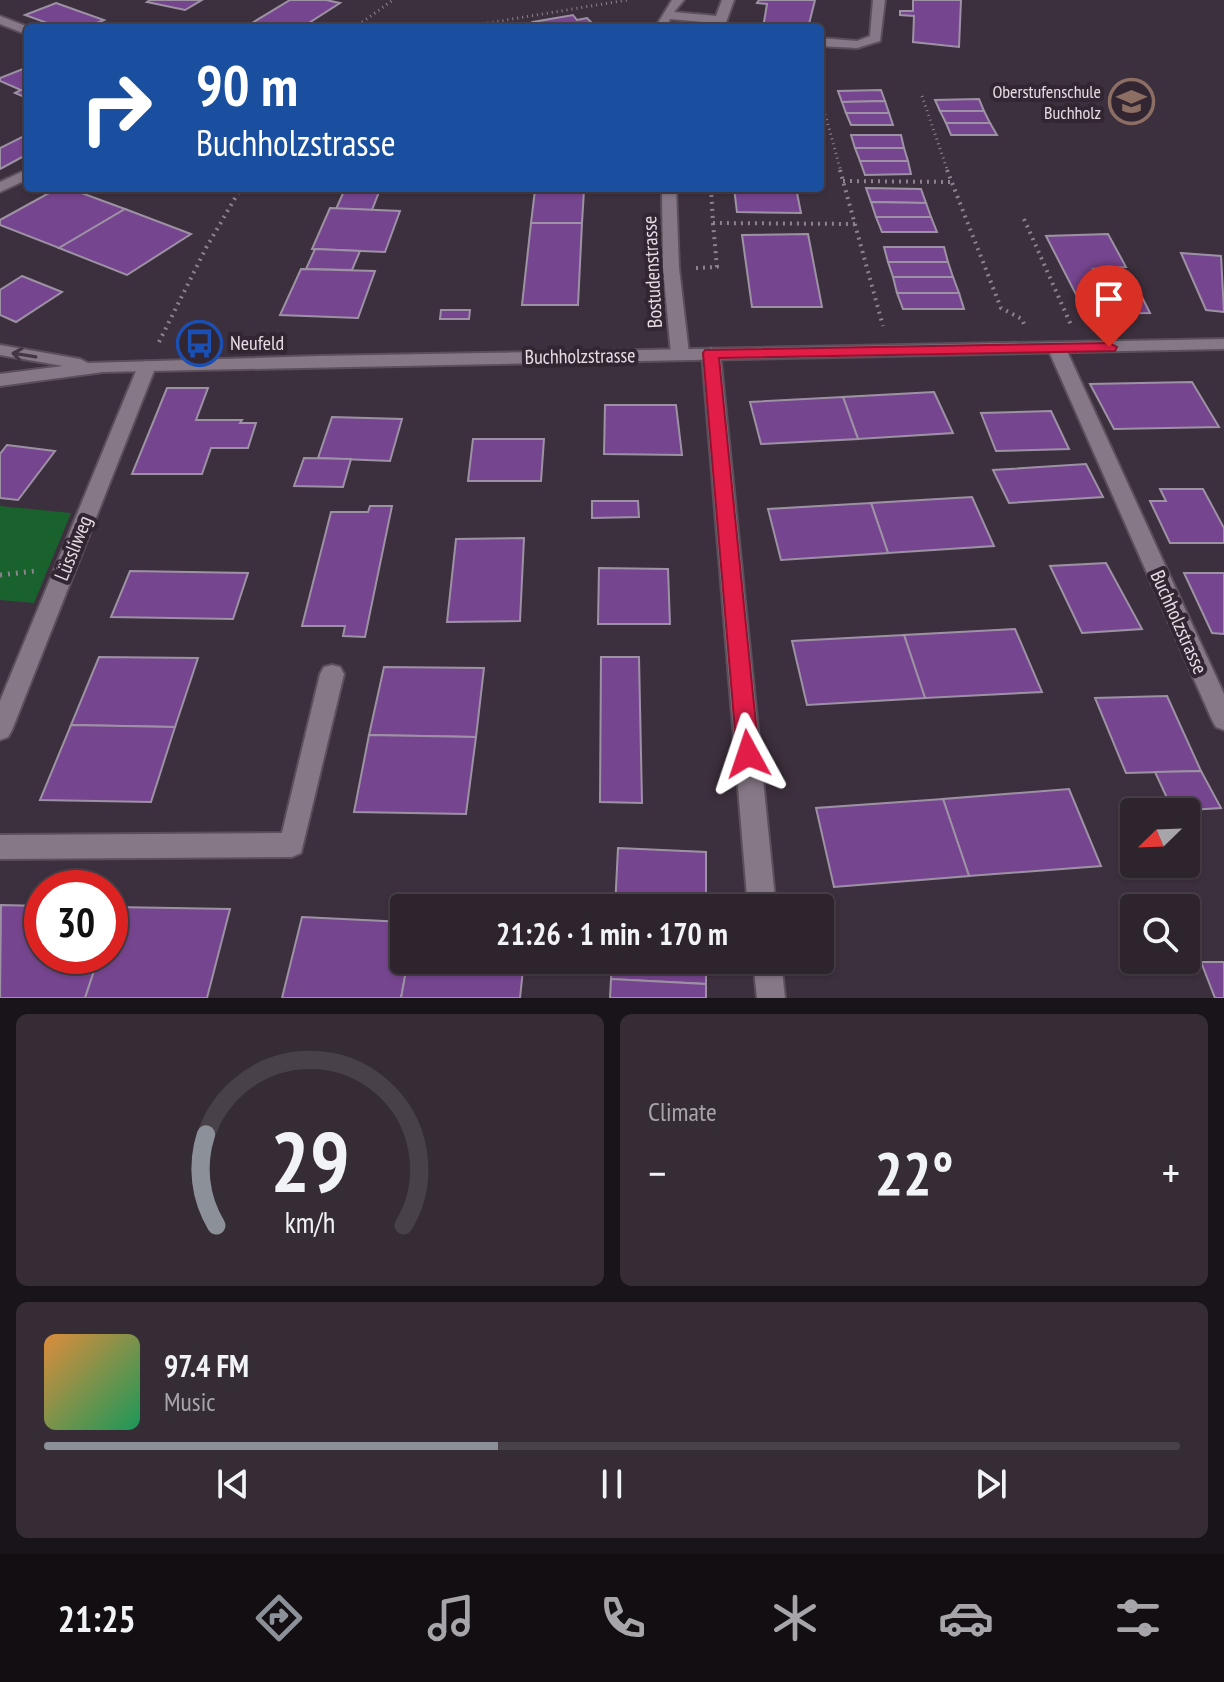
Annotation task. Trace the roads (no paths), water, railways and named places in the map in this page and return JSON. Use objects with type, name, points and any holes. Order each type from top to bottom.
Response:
[{"type":"street","points":[[663,24],[678,0]]},
{"type":"street","points":[[666,15],[719,24],[728,0]]},
{"type":"street","points":[[824,42],[863,45],[872,42],[876,38],[879,0]]},
{"type":"street","points":[[2,16],[24,29]]},
{"type":"street","points":[[0,188],[24,175]]},
{"type":"street","name":"Bostudenstrasse","points":[[669,192],[671,268],[680,354]]},
{"type":"street","name":"Buchholzstrasse","points":[[0,380],[103,367],[1224,344]]},
{"type":"street","name":"Buchholzstrasse","points":[[1048,349],[1224,720]]},
{"type":"street","name":"Buchholzstrasse","points":[[0,350],[103,367]]},
{"type":"street","points":[[711,353],[761,894]]},
{"type":"street","name":"Lüssliweg","points":[[0,730],[147,366]]},
{"type":"street","points":[[0,847],[292,845],[332,674]]},
{"type":"street","points":[[768,974],[771,998]]},
{"type":"place","name":"Oberstufenschule Buchholz","points":[[1132,101]]},
{"type":"place","name":"Neufeld","points":[[199,343]]}]
